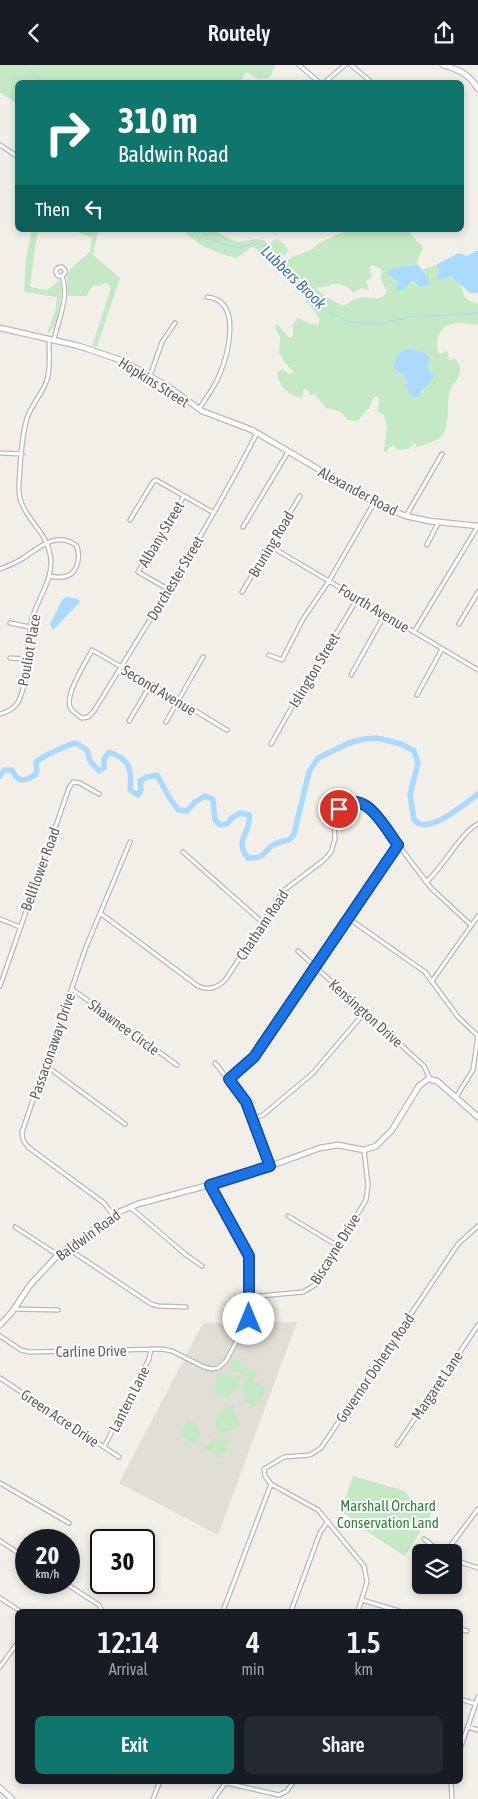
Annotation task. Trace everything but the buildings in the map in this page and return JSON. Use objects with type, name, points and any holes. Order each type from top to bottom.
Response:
[{"type":"street","points":[[299,65],[316,80]]},
{"type":"street","points":[[328,80],[345,65]]},
{"type":"street","points":[[351,65],[369,79]]},
{"type":"street","points":[[443,65],[458,69],[467,74],[478,89]]},
{"type":"street","points":[[0,145],[15,155]]},
{"type":"street","points":[[46,542],[25,512],[20,500],[19,485],[28,417],[47,379],[52,340],[61,317],[65,291],[62,276]]},
{"type":"street","points":[[198,409],[213,388],[219,375],[230,331],[226,309],[217,299],[207,297]]},
{"type":"street","points":[[150,376],[162,342],[175,323]]},
{"type":"street","name":"Hopkins Street","points":[[0,328],[79,346],[116,358],[174,390],[198,409],[248,428]]},
{"type":"street","name":"Alexander Road","points":[[248,428],[374,503],[406,516],[438,523],[478,526]]},
{"type":"street","name":"Dorchester Street","points":[[86,718],[94,711],[214,513],[258,433]]},
{"type":"street","points":[[243,527],[288,452]]},
{"type":"street","points":[[0,453],[22,454]]},
{"type":"street","points":[[406,516],[442,454]]},
{"type":"street","points":[[130,520],[155,480],[214,513]]},
{"type":"street","name":"Albany Street","points":[[168,589],[138,572],[184,496]]},
{"type":"street","name":"Bruning Road","points":[[242,592],[300,497]]},
{"type":"street","points":[[269,655],[282,660],[303,619],[329,581],[374,503]]},
{"type":"street","points":[[427,545],[438,523]]},
{"type":"street","points":[[414,632],[478,526]]},
{"type":"street","points":[[0,569],[20,560],[46,542],[57,540],[70,541],[77,546],[79,551],[73,574],[62,577],[49,576]]},
{"type":"street","name":"Pouliot Place","points":[[0,714],[9,711],[19,701],[23,685],[30,627],[36,606],[49,576],[51,557],[46,542]]},
{"type":"street","name":"Fourth Avenue","points":[[270,546],[478,670]]},
{"type":"street","points":[[459,624],[478,592]]},
{"type":"street","name":"Islington Street","points":[[272,744],[305,685],[358,598]]},
{"type":"street","points":[[350,675],[385,614]]},
{"type":"street","points":[[10,623],[30,627]]},
{"type":"street","points":[[417,695],[442,649]]},
{"type":"street","name":"Second Avenue","points":[[86,718],[76,713],[70,705],[70,698],[74,685],[92,650],[227,730]]},
{"type":"street","points":[[166,722],[203,657]]},
{"type":"street","points":[[10,658],[26,659]]},
{"type":"street","points":[[129,721],[150,684]]},
{"type":"street","name":"Bellflower Road","points":[[0,986],[69,788],[73,782],[80,783],[99,794]]},
{"type":"street","name":"Chatham Road","points":[[100,913],[196,984],[208,989],[215,987],[224,982],[286,887],[329,855],[335,843],[335,815],[345,804],[357,802],[368,806],[426,882],[471,925]]},
{"type":"street","points":[[426,882],[442,867],[469,830],[478,824]]},
{"type":"street","name":"Passaconaway Drive","points":[[113,1215],[104,1203],[28,1147],[23,1140],[22,1131],[86,947],[130,842]]},
{"type":"street","points":[[229,1079],[254,1057],[398,845]]},
{"type":"street","points":[[183,852],[262,922]]},
{"type":"street","points":[[432,981],[478,916]]},
{"type":"street","points":[[348,918],[416,965],[432,981],[458,1017],[478,1036],[473,1070],[456,1097]]},
{"type":"street","points":[[0,919],[20,927]]},
{"type":"street","name":"Kensington Drive","points":[[298,951],[424,1066],[430,1079]]},
{"type":"street","name":"Shawnee Circle","points":[[72,989],[177,1065]]},
{"type":"street","points":[[253,1119],[263,1115],[313,1073],[365,1012]]},
{"type":"street","points":[[215,1063],[246,1102],[270,1166]]},
{"type":"street","points":[[45,1065],[125,1123]]},
{"type":"street","points":[[364,1150],[376,1146],[384,1140],[396,1125],[423,1081],[430,1079],[436,1081],[478,1117]]},
{"type":"street","name":"Baldwin Road","points":[[0,1325],[14,1309],[30,1285],[58,1255],[113,1215],[130,1207],[210,1185],[328,1146],[342,1145],[364,1150]]},
{"type":"street","name":"Biscayne Drive","points":[[249,1297],[298,1293],[311,1289],[367,1195],[368,1185],[364,1150]]},
{"type":"street","name":"Carline Drive","points":[[0,1335],[21,1350],[29,1352],[169,1350],[209,1369],[218,1368],[223,1365],[249,1319],[250,1263],[248,1253],[210,1185]]},
{"type":"street","points":[[130,1207],[202,1267]]},
{"type":"street","points":[[288,1217],[338,1245]]},
{"type":"street","name":"Governor Doherty Road","points":[[271,1484],[264,1476],[266,1467],[284,1457],[310,1455],[321,1448],[458,1244],[478,1226]]},
{"type":"street","points":[[15,1227],[58,1255]]},
{"type":"street","points":[[67,1248],[150,1304],[186,1307]]},
{"type":"street","points":[[14,1309],[58,1310]]},
{"type":"street","name":"Margaret Lane","points":[[397,1445],[478,1325]]},
{"type":"street","name":"Lantern Lane","points":[[104,1447],[149,1359],[151,1349]]},
{"type":"street","name":"Green Acre Drive","points":[[0,1378],[119,1457]]},
{"type":"street","points":[[0,1483],[69,1523]]},
{"type":"street","points":[[224,1609],[271,1484],[314,1508],[328,1521],[364,1566],[367,1582],[359,1609]]},
{"type":"street","points":[[450,1544],[478,1509]]},
{"type":"street","points":[[292,1609],[320,1533],[328,1521]]},
{"type":"street","points":[[424,1539],[431,1544]]},
{"type":"street","points":[[0,1541],[15,1551]]},
{"type":"street","points":[[462,1563],[478,1568]]},
{"type":"street","points":[[80,1593],[99,1605],[101,1609]]},
{"type":"street","points":[[0,1598],[17,1609]]},
{"type":"street","points":[[362,1600],[392,1609]]},
{"type":"street","points":[[463,1630],[467,1631]]},
{"type":"street","points":[[0,1667],[15,1646]]},
{"type":"street","points":[[463,1741],[478,1697]]},
{"type":"street","points":[[463,1700],[476,1704]]},
{"type":"street","points":[[468,1727],[478,1730]]},
{"type":"street","points":[[153,1799],[159,1784]]},
{"type":"street","points":[[214,1799],[225,1784]]},
{"type":"street","points":[[233,1784],[274,1795],[283,1794],[292,1784]]},
{"type":"street","points":[[451,1784],[452,1799]]},
{"type":"street","points":[[0,1788],[12,1799]]},
{"type":"street","points":[[264,1798],[265,1793]]},
{"type":"shaded area","points":[[297,1322],[218,1535],[119,1483],[203,1323]]},
{"type":"green space","points":[[0,65],[275,65],[270,77],[258,78],[248,72],[242,80],[15,80],[15,103],[0,92]]},
{"type":"green space","points":[[32,232],[40,232],[37,234],[30,287],[47,290],[60,280],[61,285],[57,319],[51,331],[47,334],[55,312],[57,297],[24,292],[26,258]]},
{"type":"green space","points":[[78,232],[98,232],[93,255],[120,278],[97,347],[92,346],[111,288],[106,282],[99,286],[94,285],[86,296],[68,296],[67,277],[69,270],[90,252],[92,238]]},
{"type":"green space","points":[[185,232],[218,232],[237,242],[257,239],[264,240],[270,247],[272,241],[277,239],[288,250],[278,263],[260,254],[257,249],[252,247],[237,258],[221,254],[199,244]]},
{"type":"green space","points":[[343,232],[411,232],[412,236],[423,247],[417,262],[418,265],[403,266],[388,272],[398,282],[397,285],[406,287],[412,280],[416,286],[428,276],[423,269],[437,265],[439,269],[437,275],[454,279],[462,288],[465,297],[478,304],[478,325],[454,323],[442,329],[439,334],[437,342],[438,352],[443,354],[445,350],[448,353],[449,360],[455,359],[460,367],[458,378],[450,391],[446,426],[440,438],[417,447],[415,443],[408,449],[397,450],[394,445],[386,453],[384,450],[387,428],[384,415],[377,411],[378,396],[374,397],[369,409],[366,410],[358,421],[348,420],[340,411],[326,408],[315,394],[310,395],[307,389],[304,389],[302,398],[289,393],[282,386],[277,373],[282,369],[289,374],[295,373],[285,363],[279,352],[280,337],[275,328],[277,324],[289,338],[293,336],[293,324],[298,318],[310,324],[318,325],[320,319],[292,281],[278,268],[292,257],[313,249],[319,243]],"holes":[[[373,265],[383,270],[380,276],[387,293],[380,298],[359,298],[343,306],[328,298],[317,289],[317,287],[340,284],[354,293],[361,288],[369,290],[366,281],[372,278],[369,267]],[[410,348],[426,353],[430,358],[428,368],[430,373],[423,393],[407,388],[406,377],[399,373]]]},
{"type":"green space","points":[[234,1358],[240,1361],[241,1365],[238,1373],[229,1368]]},
{"type":"green space","points":[[244,1366],[258,1373],[254,1380],[240,1374]]},
{"type":"green space","points":[[220,1373],[240,1376],[238,1388],[228,1397],[215,1396],[217,1375]]},
{"type":"green space","points":[[246,1378],[266,1387],[259,1402],[254,1407],[244,1398],[242,1390]]},
{"type":"green space","points":[[233,1405],[240,1426],[219,1434],[216,1424],[218,1416],[224,1409]]},
{"type":"green space","points":[[188,1419],[198,1426],[200,1433],[196,1444],[180,1436]]},
{"type":"green space","points":[[216,1438],[223,1438],[230,1442],[221,1457],[205,1448],[210,1441]]},
{"type":"green space","name":"Marshall Orchard Conservation Land","points":[[353,1476],[405,1491],[414,1505],[438,1503],[405,1556],[368,1532],[341,1510]]},
{"type":"water","points":[[478,251],[478,293],[470,293],[451,277],[437,280],[439,269],[437,265],[439,263],[459,253],[467,256]]},
{"type":"water","points":[[418,265],[428,276],[430,285],[419,287],[412,280],[405,289],[397,291],[398,282],[387,273],[389,270],[403,266]]},
{"type":"water","points":[[410,348],[426,353],[430,358],[428,368],[434,378],[415,398],[408,392],[406,377],[394,369],[398,355],[403,350]]},
{"type":"water","points":[[66,597],[78,599],[80,602],[53,630],[50,625],[51,622],[62,600]]},
{"type":"waterway","name":"Lubbers Brook","points":[[27,65],[38,80]]},
{"type":"waterway","name":"Lubbers Brook","points":[[203,232],[218,242],[231,246],[240,247],[254,243],[266,246],[317,305],[348,322],[380,324],[409,317],[478,313]]},
{"type":"waterway","points":[[0,776],[4,770],[12,770],[19,779],[27,779],[35,775],[37,770],[36,762],[49,754],[76,743],[87,750],[90,761],[99,771],[104,768],[104,759],[109,752],[121,758],[128,766],[131,776],[130,790],[138,795],[141,790],[140,781],[157,775],[178,810],[187,811],[195,802],[205,796],[213,799],[215,820],[220,825],[227,824],[240,813],[249,815],[248,827],[242,846],[248,858],[261,856],[273,845],[289,840],[294,834],[309,772],[318,758],[349,743],[377,738],[401,744],[414,751],[418,763],[410,795],[414,820],[420,824],[426,825],[442,819],[478,794]]},
{"type":"route","points":[[249,1319],[249,1256],[210,1185],[270,1166],[246,1102],[229,1079],[254,1057],[398,845],[371,809],[365,804],[349,802],[339,809]]}]
